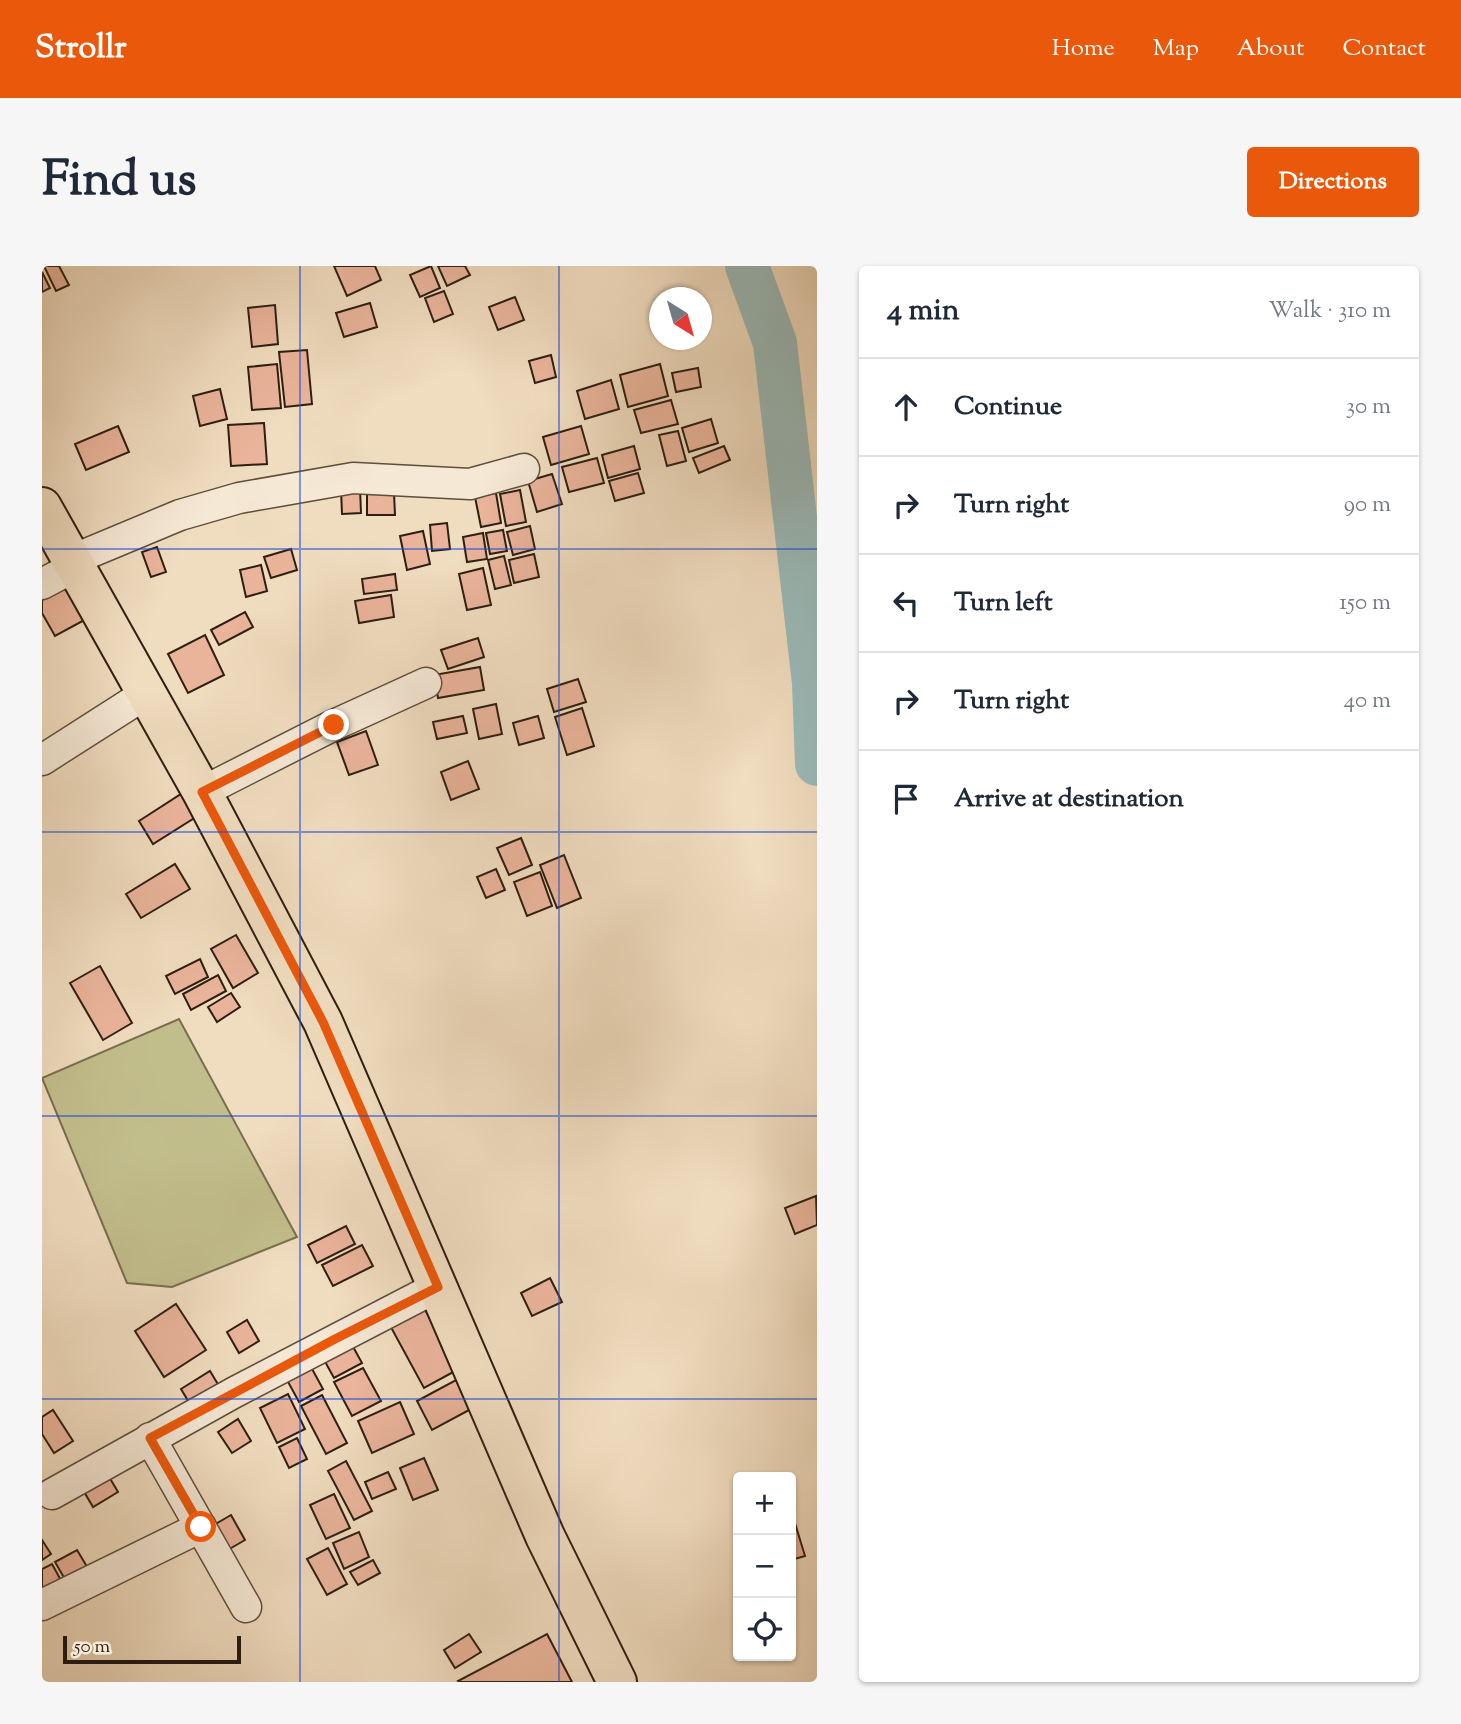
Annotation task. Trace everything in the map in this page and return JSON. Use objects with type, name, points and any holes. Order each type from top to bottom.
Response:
[{"type":"main road","points":[[42,507],[202,792],[323,1022],[545,1536],[617,1682]]},
{"type":"street","points":[[42,584],[74,563],[180,515],[239,498],[353,478],[470,484],[524,469]]},
{"type":"street","points":[[202,792],[334,725],[426,683]]},
{"type":"street","points":[[42,760],[147,693]]},
{"type":"street","points":[[52,1494],[150,1438],[438,1287]]},
{"type":"street","points":[[150,1438],[246,1607]]},
{"type":"street","points":[[42,1605],[201,1527]]},
{"type":"shaded area","points":[[179,1019],[297,1237],[172,1287],[127,1283],[42,1078]]},
{"type":"building","points":[[44,266],[59,266],[69,285],[56,291]]},
{"type":"building","points":[[334,266],[375,266],[381,280],[347,296]]},
{"type":"building","points":[[431,266],[440,288],[420,297],[410,275]]},
{"type":"building","points":[[438,266],[465,266],[470,275],[447,286]]},
{"type":"building","points":[[42,272],[50,288],[42,292]]},
{"type":"building","points":[[444,291],[453,314],[434,322],[425,298]]},
{"type":"building","points":[[515,297],[524,320],[498,330],[489,307]]},
{"type":"building","points":[[370,303],[377,327],[344,337],[336,313]]},
{"type":"building","points":[[275,305],[278,344],[252,347],[248,308]]},
{"type":"building","points":[[307,350],[312,404],[285,407],[279,352]]},
{"type":"building","points":[[551,355],[556,377],[535,383],[529,361]]},
{"type":"building","points":[[277,364],[281,408],[252,410],[248,367]]},
{"type":"building","points":[[660,364],[668,396],[628,407],[620,375]]},
{"type":"building","points":[[698,368],[701,387],[676,392],[672,373]]},
{"type":"building","points":[[611,380],[619,409],[585,419],[577,391]]},
{"type":"building","points":[[220,389],[227,419],[200,426],[193,396]]},
{"type":"building","points":[[671,400],[678,424],[641,433],[634,410]]},
{"type":"building","points":[[711,419],[718,443],[689,452],[682,428]]},
{"type":"building","points":[[264,423],[267,464],[231,466],[228,425]]},
{"type":"building","points":[[118,426],[129,452],[86,470],[75,444]]},
{"type":"building","points":[[581,426],[589,454],[551,465],[543,437]]},
{"type":"building","points":[[678,431],[686,461],[667,466],[659,435]]},
{"type":"building","points":[[634,446],[640,469],[608,478],[602,455]]},
{"type":"building","points":[[724,446],[730,460],[699,473],[693,458]]},
{"type":"building","points":[[597,458],[604,483],[569,492],[562,467]]},
{"type":"building","points":[[638,473],[644,493],[615,501],[609,481]]},
{"type":"building","points":[[552,474],[562,504],[537,512],[528,481]]},
{"type":"building","points":[[360,488],[361,513],[342,514],[341,489]]},
{"type":"building","points":[[520,490],[526,522],[506,526],[500,494]]},
{"type":"building","points":[[367,493],[394,493],[395,515],[367,515]]},
{"type":"building","points":[[496,493],[501,523],[481,527],[475,497]]},
{"type":"building","points":[[447,523],[450,549],[432,551],[430,525]]},
{"type":"building","points":[[530,526],[535,549],[513,555],[507,532]]},
{"type":"building","points":[[503,530],[507,551],[490,554],[486,533]]},
{"type":"building","points":[[423,531],[430,564],[407,570],[400,536]]},
{"type":"building","points":[[483,533],[487,559],[467,562],[463,537]]},
{"type":"building","points":[[157,547],[166,572],[151,577],[142,552]]},
{"type":"building","points":[[291,549],[297,570],[271,578],[264,557]]},
{"type":"building","points":[[534,554],[539,577],[514,583],[509,560]]},
{"type":"building","points":[[504,556],[511,585],[495,589],[488,560]]},
{"type":"building","points":[[261,565],[267,591],[246,597],[240,570]]},
{"type":"building","points":[[483,568],[491,605],[467,610],[459,574]]},
{"type":"building","points":[[395,574],[397,590],[364,594],[362,579]]},
{"type":"building","points":[[71,583],[90,617],[55,636],[42,613],[42,600]]},
{"type":"building","points":[[391,595],[394,617],[359,623],[355,601]]},
{"type":"building","points":[[245,612],[253,627],[219,645],[211,630]]},
{"type":"building","points":[[205,635],[224,675],[188,693],[168,654]]},
{"type":"building","points":[[478,638],[484,657],[448,669],[441,650]]},
{"type":"building","points":[[480,667],[484,690],[438,698],[434,675]]},
{"type":"building","points":[[578,679],[586,702],[554,712],[547,689]]},
{"type":"building","points":[[496,704],[502,734],[479,739],[473,709]]},
{"type":"building","points":[[582,708],[594,746],[567,755],[555,717]]},
{"type":"building","points":[[463,716],[467,733],[437,739],[433,722]]},
{"type":"building","points":[[538,716],[544,738],[519,745],[513,723]]},
{"type":"building","points":[[366,731],[378,765],[349,775],[337,742]]},
{"type":"building","points":[[468,761],[479,789],[451,800],[441,772]]},
{"type":"building","points":[[181,794],[196,817],[153,844],[139,821]]},
{"type":"building","points":[[521,838],[532,865],[509,875],[497,848]]},
{"type":"building","points":[[564,855],[581,898],[557,908],[540,865]]},
{"type":"building","points":[[175,864],[190,889],[141,918],[126,894]]},
{"type":"building","points":[[496,869],[505,890],[486,898],[477,877]]},
{"type":"building","points":[[540,872],[552,906],[527,916],[514,882]]},
{"type":"building","points":[[236,935],[258,973],[233,988],[211,949]]},
{"type":"building","points":[[200,959],[208,977],[175,994],[166,976]]},
{"type":"building","points":[[100,966],[132,1023],[103,1040],[70,983]]},
{"type":"building","points":[[218,975],[226,991],[191,1010],[183,994]]},
{"type":"building","points":[[231,993],[240,1007],[217,1022],[208,1007]]},
{"type":"building","points":[[816,1196],[817,1225],[795,1234],[785,1208]]},
{"type":"building","points":[[346,1226],[355,1244],[317,1263],[308,1245]]},
{"type":"building","points":[[362,1245],[373,1266],[333,1286],[322,1265]]},
{"type":"building","points":[[550,1278],[562,1302],[532,1316],[521,1293]]},
{"type":"building","points":[[421,1302],[457,1370],[424,1388],[387,1320]]},
{"type":"building","points":[[176,1304],[206,1350],[164,1377],[135,1331]]},
{"type":"building","points":[[247,1320],[259,1341],[239,1353],[227,1332]]},
{"type":"building","points":[[351,1343],[362,1363],[334,1378],[323,1358]]},
{"type":"building","points":[[311,1367],[323,1389],[299,1402],[287,1380]]},
{"type":"building","points":[[363,1368],[381,1401],[352,1416],[334,1382]]},
{"type":"building","points":[[210,1371],[222,1391],[193,1409],[181,1389]]},
{"type":"building","points":[[456,1380],[471,1409],[432,1430],[417,1401]]},
{"type":"building","points":[[288,1394],[305,1429],[277,1443],[260,1408]]},
{"type":"building","points":[[322,1395],[347,1443],[326,1454],[301,1406]]},
{"type":"building","points":[[400,1402],[414,1434],[372,1453],[358,1421]]},
{"type":"building","points":[[53,1410],[73,1441],[54,1453],[42,1434],[42,1417]]},
{"type":"building","points":[[238,1419],[251,1441],[232,1453],[218,1432]]},
{"type":"building","points":[[297,1438],[307,1459],[289,1468],[279,1447]]},
{"type":"building","points":[[424,1458],[438,1490],[413,1500],[400,1468]]},
{"type":"building","points":[[346,1461],[372,1511],[354,1520],[328,1471]]},
{"type":"building","points":[[388,1472],[396,1489],[372,1499],[365,1482]]},
{"type":"building","points":[[108,1475],[118,1492],[93,1507],[83,1490]]},
{"type":"building","points":[[334,1494],[350,1528],[326,1539],[310,1505]]},
{"type":"building","points":[[231,1515],[245,1540],[226,1551],[212,1526]]},
{"type":"building","points":[[796,1526],[805,1556],[796,1559]]},
{"type":"building","points":[[359,1532],[369,1557],[344,1569],[333,1543]]},
{"type":"building","points":[[42,1540],[51,1554],[42,1560]]},
{"type":"building","points":[[328,1548],[347,1584],[327,1595],[307,1559]]},
{"type":"building","points":[[77,1550],[92,1575],[70,1588],[55,1562]]},
{"type":"building","points":[[373,1560],[380,1573],[358,1585],[350,1572]]},
{"type":"building","points":[[52,1564],[64,1586],[42,1599],[42,1569]]},
{"type":"building","points":[[469,1634],[481,1652],[455,1668],[444,1650]]},
{"type":"building","points":[[547,1634],[572,1682],[458,1681]]},
{"type":"waterway","points":[[747,266],[775,343],[814,683],[817,764]]},
{"type":"route","points":[[201,1527],[150,1438],[438,1287],[323,1022],[202,792],[334,725]]}]
